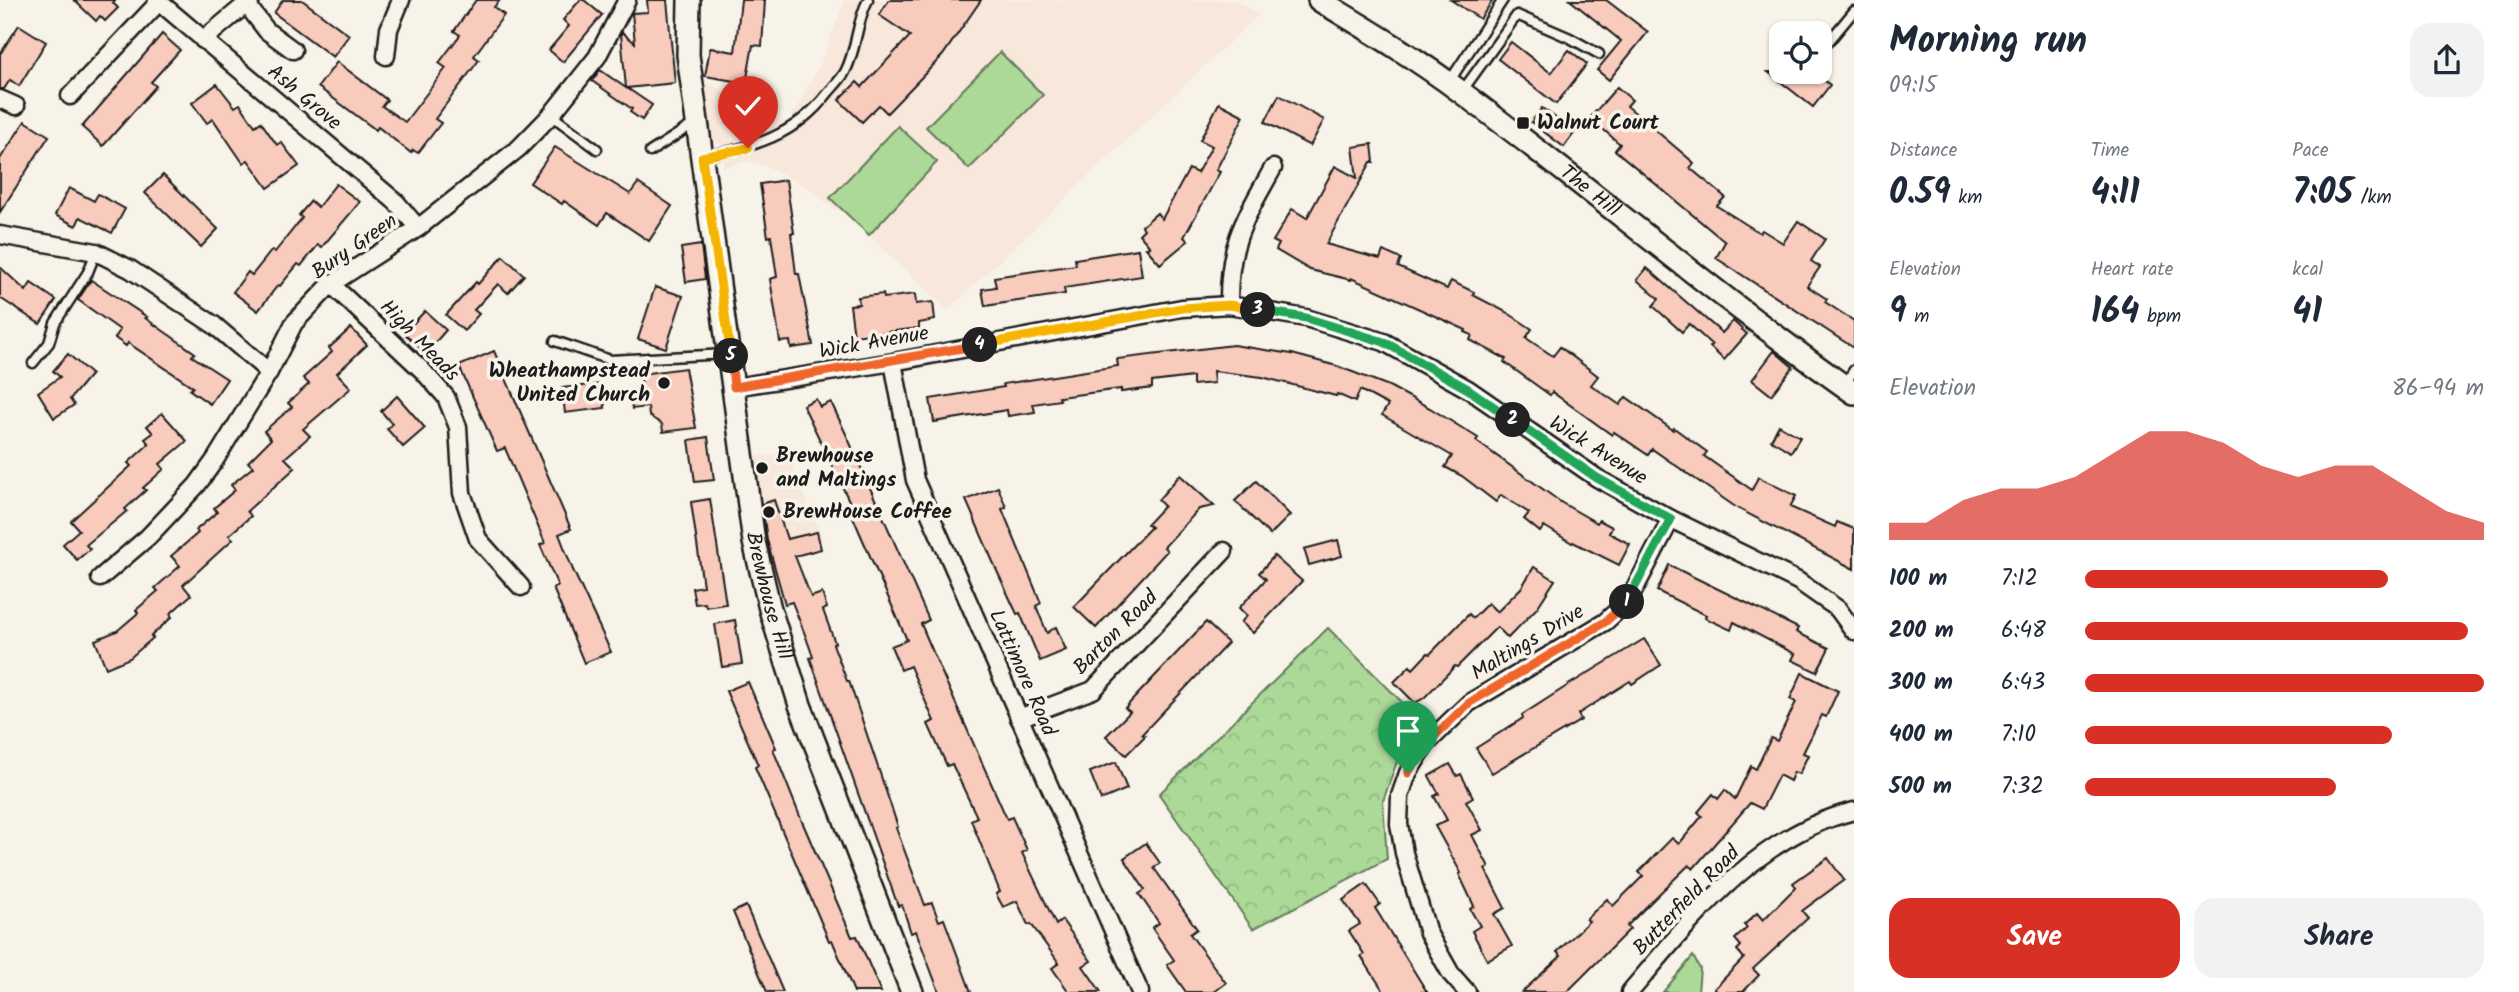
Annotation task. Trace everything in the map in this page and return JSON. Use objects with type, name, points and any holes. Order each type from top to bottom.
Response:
[{"type":"street","points":[[386,56],[389,29],[401,0]]},
{"type":"street","name":"Bury Green","points":[[100,578],[155,529],[197,485],[269,372],[294,323],[331,284],[418,228],[519,148],[551,115],[597,57],[627,0]]},
{"type":"street","name":"Brewhouse Hill","points":[[689,0],[688,55],[752,529],[780,643],[814,741],[912,992]]},
{"type":"street","name":"The Hill","points":[[1319,0],[1385,40],[1455,88],[1678,262],[1850,383]]},
{"type":"street","name":"Ash Grove","points":[[69,96],[158,1],[396,202],[418,228]]},
{"type":"street","points":[[204,40],[249,2],[267,31],[293,50]]},
{"type":"street","points":[[0,99],[16,106]]},
{"type":"street","points":[[1229,305],[1228,277],[1236,241],[1273,168]]},
{"type":"street","points":[[0,235],[96,252],[130,269],[214,326],[269,372]]},
{"type":"street","name":"High Meads","points":[[331,284],[422,370],[446,397],[458,427],[462,493],[478,539],[521,587]]},
{"type":"street","name":"Wick Avenue","points":[[734,387],[892,362],[1182,308],[1229,305],[1306,318],[1384,342],[1468,389],[1597,478],[1671,519],[1798,581],[1838,609],[1854,631]]},
{"type":"street","name":"Lattimore Road","points":[[892,362],[915,480],[1140,992]]},
{"type":"street","name":"Maltings Drive","points":[[1467,992],[1451,974],[1428,933],[1404,853],[1399,824],[1400,796],[1408,773],[1426,744],[1469,703],[1605,622],[1629,600],[1671,519]]},
{"type":"street","name":"Barton Road","points":[[1019,718],[1093,690],[1224,551]]},
{"type":"street","name":"Butterfield Road","points":[[1630,992],[1678,935],[1760,856],[1795,833],[1854,811]]},
{"type":"lane","points":[[702,157],[748,148],[802,121],[816,109],[846,71],[861,12],[867,0]]},
{"type":"lane","points":[[1455,88],[1503,0]]},
{"type":"lane","points":[[1832,38],[1854,11]]},
{"type":"lane","points":[[1455,88],[1517,15],[1599,54]]},
{"type":"lane","points":[[551,115],[597,149]]},
{"type":"lane","points":[[650,152],[696,122]]},
{"type":"lane","points":[[33,363],[49,344],[55,323],[88,272],[96,252]]},
{"type":"lane","points":[[555,341],[610,360],[730,354]]},
{"type":"shaded area","points":[[845,0],[1234,0],[1259,14],[948,310],[840,209],[835,210],[807,187],[767,166],[747,161],[723,167],[725,146],[711,140],[702,82],[788,124],[820,65]]},
{"type":"shaded area","points":[[787,454],[823,540],[768,559],[755,497],[751,457]]},
{"type":"green space","points":[[1000,52],[1043,95],[969,169],[926,127]]},
{"type":"green space","points":[[898,126],[937,162],[869,235],[830,198]]},
{"type":"green space","points":[[1328,628],[1424,724],[1401,750],[1383,801],[1387,859],[1253,929],[1159,794]]},
{"type":"green space","points":[[1693,956],[1700,969],[1698,992],[1663,992]]},
{"type":"building","points":[[74,0],[116,0],[113,3],[118,8],[105,21],[100,16],[96,21]]},
{"type":"building","points":[[283,0],[302,0],[349,35],[333,57],[274,13]]},
{"type":"building","points":[[476,0],[500,0],[494,7],[504,15],[474,56],[479,60],[435,119],[441,123],[418,153],[413,150],[411,153],[378,127],[376,130],[318,87],[337,62],[387,100],[382,106],[405,122],[446,68],[439,63],[460,35],[454,31]]},
{"type":"building","points":[[580,0],[584,0],[602,15],[563,62],[549,50],[569,26],[563,20]]},
{"type":"building","points":[[647,0],[667,0],[675,83],[627,88],[652,105],[642,120],[630,112],[632,109],[592,81],[600,70],[626,88],[621,34],[622,32],[635,43],[632,13],[648,12]]},
{"type":"building","points":[[741,0],[765,0],[762,46],[753,45],[746,83],[705,76],[710,48],[735,52]]},
{"type":"building","points":[[889,0],[981,0],[943,55],[887,113],[879,105],[862,122],[839,100],[857,82],[862,87],[910,36],[879,15]]},
{"type":"building","points":[[1451,0],[1493,0],[1480,19]]},
{"type":"building","points":[[1570,0],[1606,0],[1648,32],[1609,80],[1597,70],[1621,41]]},
{"type":"building","points":[[19,25],[46,42],[19,86],[10,80],[4,89],[0,89],[0,54]]},
{"type":"building","points":[[162,34],[180,50],[151,82],[156,86],[103,146],[82,127]]},
{"type":"building","points":[[1511,42],[1551,73],[1569,50],[1587,64],[1556,104],[1498,59]]},
{"type":"building","points":[[217,84],[235,107],[240,104],[255,126],[261,122],[277,145],[281,142],[299,166],[268,188],[248,160],[243,163],[213,119],[207,123],[192,103]]},
{"type":"building","points":[[1783,84],[1830,85],[1813,107]]},
{"type":"building","points":[[1617,87],[1632,100],[1627,106],[1694,163],[1690,168],[1725,197],[1717,206],[1760,233],[1762,230],[1783,243],[1798,221],[1825,239],[1811,261],[1820,267],[1807,286],[1854,321],[1854,348],[1716,258],[1725,242],[1615,150],[1620,144],[1590,118]]},
{"type":"building","points":[[1279,95],[1324,120],[1310,146],[1265,122]]},
{"type":"building","points":[[1219,103],[1244,116],[1216,170],[1220,172],[1184,237],[1188,241],[1160,264],[1146,248],[1150,247],[1139,234],[1144,229],[1142,226],[1157,213],[1162,219],[1189,169],[1197,173],[1212,146],[1200,140]]},
{"type":"building","points":[[1542,108],[1575,132],[1564,147],[1531,122]]},
{"type":"building","points":[[25,121],[49,136],[0,212],[0,159]]},
{"type":"building","points":[[1372,144],[1374,162],[1371,162],[1326,244],[1380,259],[1383,251],[1401,259],[1398,267],[1447,289],[1451,281],[1474,292],[1473,295],[1532,329],[1526,338],[1553,356],[1560,347],[1598,376],[1591,385],[1620,405],[1626,397],[1673,430],[1674,428],[1707,452],[1704,456],[1752,490],[1758,477],[1796,496],[1790,507],[1835,527],[1837,522],[1854,529],[1854,569],[1737,508],[1652,449],[1648,455],[1614,432],[1612,435],[1552,392],[1550,395],[1504,362],[1506,359],[1470,340],[1472,335],[1465,332],[1466,330],[1351,278],[1310,270],[1276,250],[1279,244],[1273,241],[1292,209],[1307,218],[1335,166],[1357,178],[1353,147]]},
{"type":"building","points":[[555,147],[630,194],[638,183],[672,206],[649,241],[607,213],[599,225],[564,201],[562,204],[530,183]]},
{"type":"building","points":[[163,175],[218,229],[201,247],[145,193]]},
{"type":"building","points":[[786,180],[794,233],[791,233],[796,274],[799,274],[813,345],[791,348],[790,341],[780,342],[770,279],[777,277],[760,184]]},
{"type":"building","points":[[336,184],[360,202],[322,247],[318,245],[301,266],[298,264],[258,311],[233,292],[248,272],[252,275],[272,250],[275,252],[302,218],[299,215],[311,201],[318,207]]},
{"type":"building","points":[[69,188],[94,201],[98,194],[125,209],[112,233],[80,217],[76,226],[55,215]]},
{"type":"building","points":[[701,245],[705,279],[686,282],[681,248]]},
{"type":"building","points":[[1138,249],[1142,276],[1064,288],[1065,294],[985,306],[982,289],[996,287],[994,277],[1076,265],[1075,259]]},
{"type":"building","points":[[503,256],[524,275],[508,293],[498,284],[474,310],[479,314],[464,331],[446,315]]},
{"type":"building","points":[[0,267],[26,291],[31,283],[56,300],[40,324],[0,298]]},
{"type":"building","points":[[1647,268],[1722,333],[1733,321],[1747,334],[1724,360],[1689,324],[1682,332],[1653,306],[1659,299],[1637,280]]},
{"type":"building","points":[[91,280],[147,317],[145,318],[195,353],[192,356],[227,379],[210,404],[190,390],[193,387],[128,343],[126,346],[115,338],[120,330],[78,300]]},
{"type":"building","points":[[655,287],[683,296],[666,348],[638,339]]},
{"type":"building","points":[[883,294],[884,298],[915,294],[916,304],[933,302],[935,320],[919,323],[919,328],[854,336],[850,305],[859,304],[858,297]]},
{"type":"building","points":[[425,311],[446,330],[426,353],[404,333]]},
{"type":"building","points":[[351,328],[367,345],[337,373],[351,388],[303,429],[310,436],[285,458],[295,468],[247,511],[251,516],[229,535],[233,539],[183,585],[191,595],[170,614],[172,617],[151,636],[153,638],[130,658],[106,668],[95,640],[117,631],[138,613],[136,610],[158,591],[155,588],[180,566],[171,556],[198,533],[196,530],[217,512],[214,508],[235,490],[231,485],[253,467],[248,462],[271,439],[264,431],[292,407],[288,403],[309,384],[303,378],[332,352],[329,348]]},
{"type":"building","points":[[1233,345],[1292,354],[1337,366],[1389,386],[1430,408],[1478,438],[1476,441],[1562,503],[1597,523],[1599,520],[1612,527],[1609,533],[1630,544],[1619,565],[1572,543],[1544,526],[1540,532],[1524,519],[1529,513],[1501,495],[1496,502],[1462,476],[1445,467],[1452,456],[1382,415],[1388,405],[1360,390],[1355,402],[1337,394],[1336,396],[1262,377],[1213,371],[1214,383],[1193,385],[1193,377],[1152,382],[1152,388],[1059,397],[1060,400],[1033,404],[1035,412],[1008,416],[1007,410],[934,422],[930,399],[1004,387],[1003,384],[1118,366],[1117,359]]},
{"type":"building","points":[[494,351],[571,529],[559,534],[611,652],[584,663],[553,588],[558,586],[540,545],[545,543],[505,448],[497,451],[459,366]]},
{"type":"building","points":[[1774,351],[1793,367],[1771,395],[1752,380]]},
{"type":"building","points":[[68,354],[91,374],[70,399],[74,405],[54,418],[38,392],[60,377],[53,371]]},
{"type":"building","name":"Wheathampstead United Church","points":[[685,368],[696,428],[663,432],[662,424],[649,416],[648,407],[632,409],[630,393],[643,391],[640,374]]},
{"type":"building","points":[[602,384],[605,408],[565,413],[562,388]]},
{"type":"building","points":[[397,396],[425,428],[403,447],[387,429],[392,424],[381,411]]},
{"type":"building","points":[[816,399],[820,407],[831,402],[929,620],[921,624],[939,666],[1007,819],[1012,817],[1027,850],[1022,853],[1056,925],[1062,920],[1091,961],[1083,966],[1101,992],[1069,992],[1052,968],[1059,963],[1031,924],[1028,925],[1017,901],[1003,907],[996,894],[1000,892],[971,820],[977,817],[952,764],[947,766],[928,724],[934,721],[910,666],[901,670],[891,646],[907,640],[851,512],[854,511],[803,405]]},
{"type":"building","points":[[162,413],[187,441],[160,464],[164,469],[143,488],[146,490],[125,509],[127,511],[86,545],[90,549],[77,560],[63,544],[79,530],[71,521],[131,466],[128,463],[149,444],[145,439],[153,433],[147,426]]},
{"type":"building","points":[[1779,425],[1800,437],[1791,452],[1771,440]]},
{"type":"building","points":[[708,437],[714,480],[695,482],[689,440]]},
{"type":"building","points":[[1180,475],[1214,506],[1199,509],[1164,547],[1167,551],[1096,628],[1074,607],[1151,527],[1147,524],[1164,506],[1158,500]]},
{"type":"building","points":[[1256,481],[1290,515],[1270,535],[1235,501]]},
{"type":"building","points":[[998,487],[1006,507],[1002,509],[1041,603],[1036,606],[1047,633],[1056,627],[1066,650],[1040,661],[966,500]]},
{"type":"building","points":[[710,499],[726,604],[706,607],[705,603],[695,604],[692,588],[703,586],[691,502]]},
{"type":"building","points":[[774,500],[787,539],[817,532],[821,549],[795,556],[811,597],[822,593],[827,608],[823,610],[835,643],[833,644],[849,681],[898,827],[896,828],[925,905],[932,903],[939,921],[944,919],[971,992],[939,992],[916,931],[911,933],[902,905],[898,906],[810,658],[813,657],[806,637],[792,602],[785,604],[767,540],[762,504]]},
{"type":"building","points":[[1338,540],[1342,556],[1309,565],[1304,549]]},
{"type":"building","points":[[1274,556],[1302,581],[1253,633],[1241,622],[1247,616],[1239,608],[1266,579],[1259,573]]},
{"type":"building","points":[[1669,565],[1798,628],[1796,632],[1829,648],[1817,672],[1792,660],[1795,654],[1734,622],[1731,630],[1657,591]]},
{"type":"building","points":[[1534,567],[1555,580],[1537,608],[1508,638],[1497,627],[1424,698],[1415,703],[1394,682],[1410,666],[1413,669],[1430,654],[1469,614],[1473,618],[1488,603],[1497,612],[1521,588]]},
{"type":"building","points":[[735,620],[742,664],[722,667],[715,624]]},
{"type":"building","points":[[1206,622],[1228,643],[1142,734],[1145,736],[1126,755],[1106,736],[1130,712],[1125,708]]},
{"type":"building","points":[[1644,639],[1661,665],[1578,714],[1581,720],[1492,773],[1476,748],[1523,718],[1522,715]]},
{"type":"building","points":[[1802,673],[1838,691],[1826,717],[1822,715],[1803,753],[1808,755],[1799,774],[1794,772],[1790,781],[1779,775],[1762,809],[1750,803],[1693,869],[1689,865],[1660,893],[1627,926],[1630,929],[1567,992],[1522,992],[1561,956],[1557,952],[1607,899],[1613,906],[1643,876],[1639,872],[1672,838],[1679,844],[1702,816],[1698,812],[1713,794],[1718,799],[1725,790],[1735,799],[1751,766],[1756,769],[1771,738],[1777,741],[1796,702],[1790,699]]},
{"type":"building","points":[[748,682],[776,748],[773,749],[801,819],[852,937],[857,936],[881,992],[854,992],[832,940],[829,941],[755,767],[758,765],[726,691]]},
{"type":"building","points":[[1116,762],[1127,789],[1101,800],[1090,772]]},
{"type":"building","points":[[1450,764],[1457,776],[1461,774],[1473,797],[1466,801],[1482,830],[1472,835],[1489,867],[1485,869],[1505,908],[1494,914],[1512,946],[1487,960],[1472,931],[1480,926],[1470,909],[1474,906],[1459,874],[1461,873],[1435,826],[1447,820],[1434,796],[1439,794],[1429,776]]},
{"type":"building","points":[[1146,843],[1160,863],[1154,868],[1197,929],[1190,934],[1226,983],[1214,992],[1186,992],[1167,965],[1174,960],[1152,928],[1159,923],[1139,894],[1145,890],[1124,858]]},
{"type":"building","points":[[1828,858],[1844,880],[1802,911],[1808,918],[1753,969],[1759,975],[1743,992],[1718,992],[1714,989],[1744,958],[1737,950],[1741,946],[1735,939],[1747,928],[1744,925],[1757,913],[1763,920],[1796,887],[1793,883]]},
{"type":"building","points":[[1366,884],[1380,904],[1375,908],[1427,992],[1384,992],[1361,956],[1364,954],[1349,931],[1360,924],[1343,900]]},
{"type":"building","points":[[746,906],[783,992],[767,992],[733,912]]},
{"type":"place","name":"Walnut Court","points":[[1523,123]]},
{"type":"place","name":"Wheathampstead United Church","points":[[664,383]]},
{"type":"place","name":"Brewhouse and Maltings","points":[[762,468]]},
{"type":"place","name":"BrewHouse Coffee","points":[[769,512]]},
{"type":"route","points":[[748,148],[702,157],[734,387],[892,362],[1182,308],[1229,305],[1306,318],[1384,342],[1468,389],[1597,478],[1671,519],[1629,600],[1605,622],[1469,703],[1426,744],[1408,773]]}]
